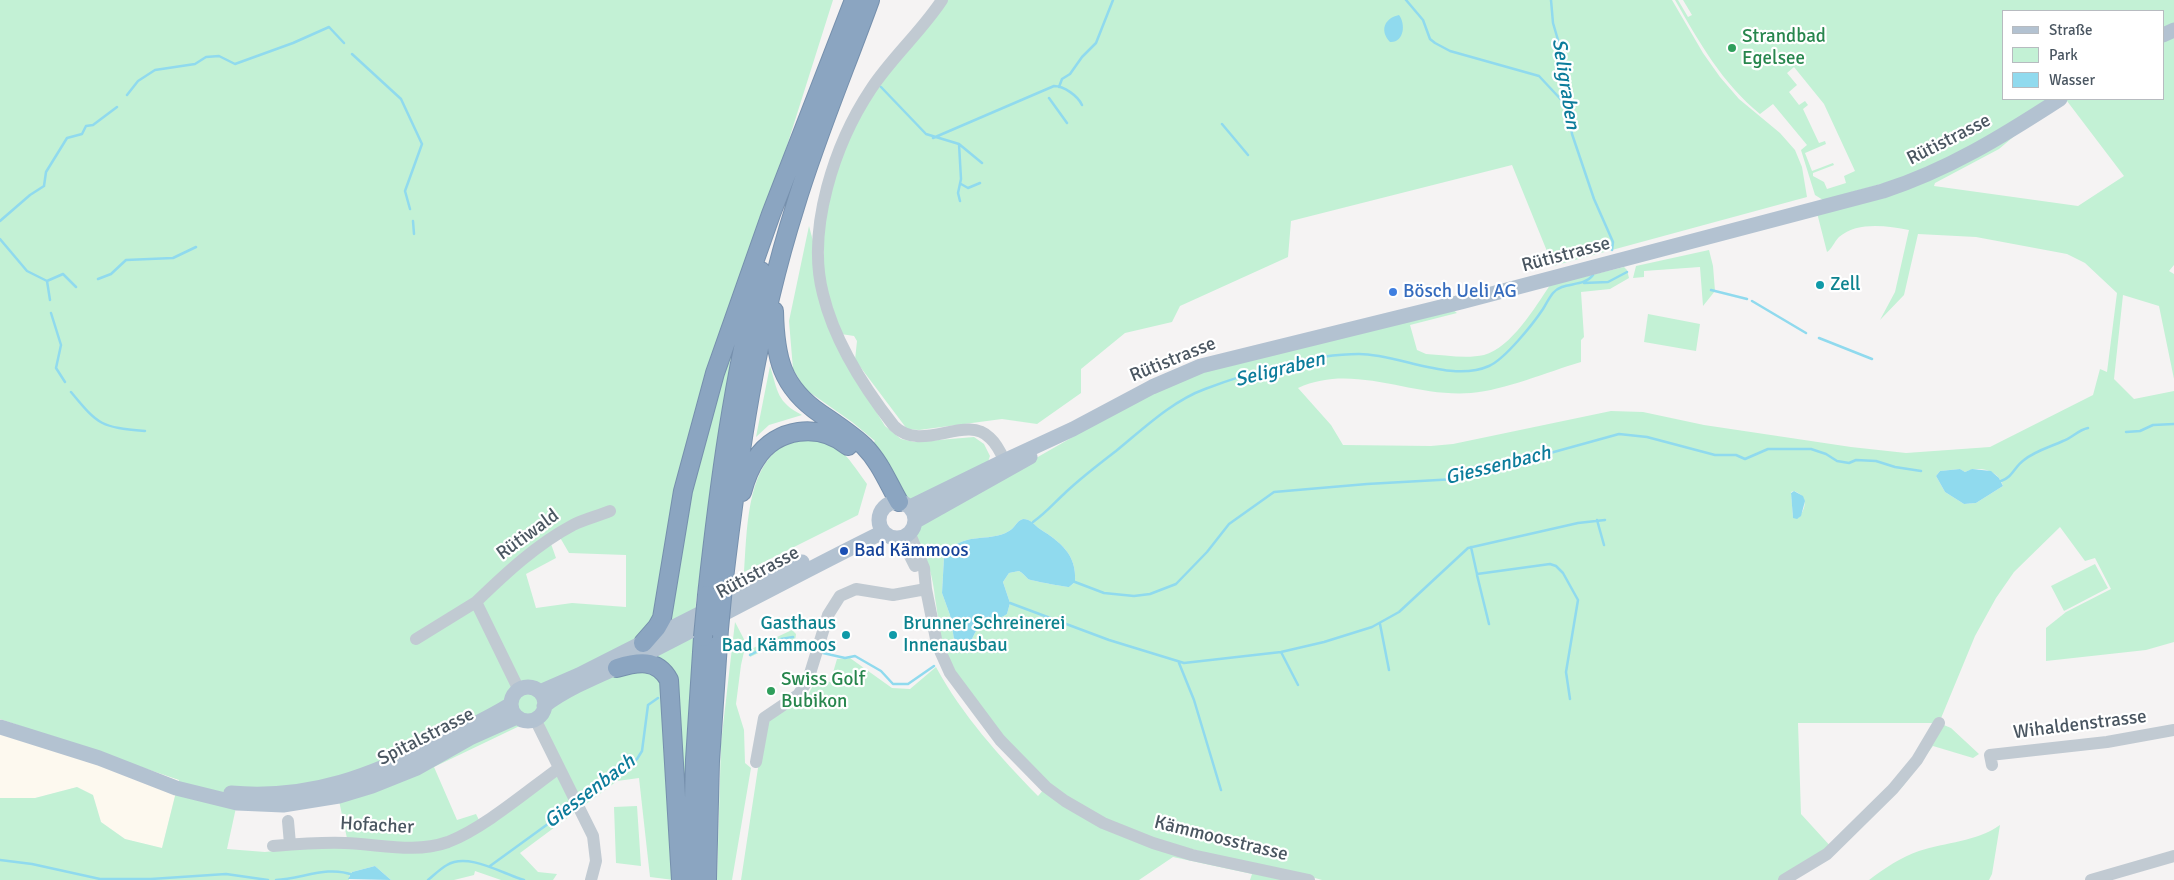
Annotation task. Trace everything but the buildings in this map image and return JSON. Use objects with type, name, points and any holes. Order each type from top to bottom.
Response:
[{"type":"highway","points":[[649,644],[662,618],[683,492],[715,373],[771,214],[854,0]]},
{"type":"highway","points":[[707,880],[710,762],[719,629],[728,541],[746,419],[774,280],[804,178],[870,0]]},
{"type":"highway","points":[[692,880],[694,760],[703,637],[724,459],[750,316],[778,208],[812,111]]},
{"type":"highway","points":[[774,280],[774,338],[785,376],[796,393],[807,404],[847,432],[870,452],[904,518]]},
{"type":"highway","points":[[728,541],[745,483],[755,460],[772,442],[799,431],[827,434],[838,438],[851,448],[869,469],[904,518]]},
{"type":"highway","points":[[617,668],[638,663],[650,664],[662,670],[670,682],[681,880]]},
{"type":"main road","name":"Rütistrasse","points":[[904,518],[1168,379],[1225,359],[1461,302],[1896,187],[1940,170],[1980,150],[2058,100]]},
{"type":"main road","points":[[880,514],[904,518],[891,538],[881,528],[880,514]]},
{"type":"main road","name":"Rütistrasse","points":[[649,644],[881,528]]},
{"type":"main road","points":[[542,699],[617,668],[649,644]]},
{"type":"main road","points":[[542,699],[649,644]]},
{"type":"main road","points":[[530,687],[542,699],[540,716],[535,719],[525,721],[514,710],[513,696],[519,690],[530,687]]},
{"type":"main road","name":"Spitalstrasse","points":[[0,727],[99,758],[176,788],[261,794],[303,790],[339,783],[391,766],[514,710]]},
{"type":"street","points":[[942,0],[927,22],[873,86],[858,110],[840,149],[824,202],[819,254],[820,281],[827,308],[841,344],[889,420],[897,429],[907,435],[918,437],[977,430],[991,438],[1006,465]]},
{"type":"street","name":"Rütiwald","points":[[416,639],[476,602],[521,560],[558,534],[574,525],[610,511]]},
{"type":"street","name":"Kämmoosstrasse","points":[[904,518],[926,589],[937,644],[950,673],[1000,740],[1046,787],[1065,801],[1103,823],[1153,843],[1192,855],[1308,880]]},
{"type":"street","points":[[756,762],[762,720],[768,714],[793,699],[804,688],[828,615],[840,596],[856,589],[893,595],[926,589]]},
{"type":"street","points":[[476,602],[519,690]]},
{"type":"street","points":[[535,719],[594,841],[596,862],[591,880]]},
{"type":"street","points":[[1784,880],[1828,854],[1886,796],[1908,772],[1939,723]]},
{"type":"street","name":"Wihaldenstrasse","points":[[1991,760],[2174,730]]},
{"type":"street","name":"Hofacher","points":[[272,846],[348,843],[405,848],[439,844],[467,833],[560,768]]},
{"type":"street","points":[[288,821],[290,844]]},
{"type":"street","points":[[2091,880],[2174,856]]},
{"type":"shaded area","points":[[0,719],[179,780],[162,848],[125,839],[101,822],[93,795],[77,787],[35,798],[0,798]]},
{"type":"green space","points":[[0,0],[833,0],[773,190],[723,324],[732,350],[696,602],[684,808],[674,880],[650,877],[639,778],[617,781],[520,853],[538,872],[557,874],[553,880],[501,880],[475,871],[474,875],[454,880],[391,880],[375,866],[352,872],[349,880],[0,880],[0,798],[35,798],[77,787],[93,795],[101,822],[125,839],[162,848],[179,780],[0,719]],"holes":[[[558,534],[569,553],[626,555],[626,607],[572,603],[536,608],[526,574],[556,558],[550,541]],[[530,721],[559,768],[481,824],[476,814],[457,820],[434,767]],[[338,796],[348,843],[265,852],[227,849],[237,803]]]},
{"type":"green space","points":[[942,0],[1672,0],[1703,53],[1720,77],[1739,99],[1780,133],[1795,150],[1802,167],[1807,197],[1553,266],[1512,165],[1291,221],[1288,257],[1180,306],[1172,322],[1125,333],[1081,369],[1081,393],[1037,424],[1002,419],[919,430],[907,429],[855,360],[857,341],[854,336],[841,334],[824,282],[824,202],[850,126]]},
{"type":"green space","points":[[1675,0],[1678,0],[1688,17],[1692,15],[1683,0],[2174,0],[2174,24],[2164,29],[2164,10],[2002,10],[2002,100],[2049,100],[1996,134],[1921,173],[1823,200],[1815,195],[1801,150],[1807,145],[1773,104],[1760,114],[1746,102],[1702,46]],"holes":[[[1794,67],[1824,104],[1855,171],[1844,176],[1846,183],[1827,189],[1824,182],[1813,176],[1813,173],[1834,165],[1833,163],[1812,171],[1805,153],[1826,144],[1825,141],[1819,143],[1803,109],[1808,105],[1805,101],[1799,105],[1789,92],[1797,85],[1787,73]]]},
{"type":"green space","points":[[2174,30],[2174,265],[2169,271],[2174,274],[2174,379],[2159,306],[2123,295],[2114,379],[2134,399],[2174,391],[2174,642],[2146,650],[2046,661],[2046,628],[2066,612],[2111,589],[2095,558],[2085,561],[2060,527],[2014,572],[1996,598],[1975,636],[1939,723],[1951,728],[1979,754],[1973,758],[1933,746],[1903,786],[1834,854],[1793,880],[1322,880],[1190,850],[1149,838],[1108,821],[1089,812],[1054,788],[1026,762],[992,723],[968,693],[948,660],[942,642],[929,567],[916,535],[919,524],[935,512],[1011,472],[1129,405],[1202,370],[1452,309],[1457,313],[1410,325],[1417,350],[1426,354],[1470,357],[1484,355],[1494,351],[1513,335],[1530,315],[1550,285],[1624,267],[1629,278],[1610,289],[1581,292],[1584,337],[1581,340],[1581,362],[1512,385],[1471,393],[1427,391],[1362,379],[1319,381],[1298,388],[1331,425],[1343,445],[1431,446],[1453,444],[1611,411],[1643,412],[1704,425],[1851,447],[1906,453],[1990,447],[2093,395],[2100,369],[2107,372],[2117,293],[2085,263],[2067,254],[1976,237],[1918,234],[1904,295],[1880,320],[1895,292],[1909,230],[1882,226],[1855,229],[1839,237],[1827,252],[1816,209],[1883,191],[1940,170],[1999,138],[2058,100],[2164,100],[2164,35]],"holes":[[[2067,101],[2124,176],[2078,206],[1934,186],[1935,183],[1999,149],[2018,133]],[[1960,469],[1965,472],[1976,469],[1988,470],[1997,476],[2003,486],[1976,503],[1964,504],[1945,492],[1936,476],[1940,471]],[[1794,491],[1802,496],[1805,503],[1798,518],[1793,518],[1791,492]],[[1023,519],[1030,521],[1066,550],[1073,564],[1075,582],[1067,587],[1028,579],[1019,571],[1009,573],[1003,582],[1010,603],[1007,614],[980,626],[968,646],[961,651],[956,651],[950,615],[942,593],[944,557],[951,548],[959,543],[975,538],[1001,535],[1011,530]],[[1798,723],[1939,724],[1917,760],[1901,780],[1833,849],[1801,814]]]},
{"type":"green space","points":[[809,226],[845,361],[885,426],[901,439],[915,442],[974,437],[984,444],[990,456],[988,462],[910,501],[900,496],[871,445],[875,441],[852,422],[805,389],[793,369],[789,321]]},
{"type":"green space","points":[[1709,250],[1713,266],[1715,291],[1703,306],[1700,267],[1644,271],[1644,277],[1633,278],[1636,266]]},
{"type":"green space","points":[[1648,314],[1700,324],[1696,351],[1644,342]]},
{"type":"green space","points":[[770,366],[777,390],[783,401],[802,415],[769,425],[756,437]]},
{"type":"green space","points":[[802,438],[826,444],[841,451],[867,484],[858,515],[744,572],[750,504],[761,471],[769,458],[781,447]]},
{"type":"green space","points":[[2095,564],[2108,588],[2064,611],[2051,586]]},
{"type":"green space","points":[[735,622],[746,643],[736,704],[744,730],[745,763],[751,768],[732,880],[717,880],[721,743]]},
{"type":"green space","points":[[792,630],[796,634],[795,642],[773,646],[750,657],[749,650]]},
{"type":"green space","name":"Swiss Golf Bubikon","points":[[850,658],[892,688],[910,689],[936,667],[946,685],[982,735],[1038,796],[1046,787],[1123,831],[1309,880],[1250,880],[1252,874],[1173,857],[1139,880],[741,880],[765,722],[790,705],[803,704],[817,678],[836,684],[839,678],[832,676],[837,659]]},
{"type":"green space","points":[[637,806],[641,866],[616,863],[614,807]]},
{"type":"green space","points":[[2000,825],[1992,874],[1989,880],[1869,880],[1893,863],[1912,853],[1981,835]]},
{"type":"water","points":[[1399,15],[1403,23],[1401,36],[1395,41],[1390,42],[1385,33],[1385,25],[1390,19]]},
{"type":"water","points":[[1960,469],[1965,472],[1972,469],[1991,471],[1999,478],[2003,486],[1976,503],[1964,504],[1945,492],[1936,476],[1940,471]]},
{"type":"water","points":[[1794,491],[1803,496],[1805,501],[1801,516],[1797,519],[1793,518],[1791,493]]},
{"type":"water","points":[[1023,519],[1032,522],[1066,550],[1073,564],[1075,582],[1067,587],[1028,579],[1019,571],[1009,573],[1003,582],[1010,603],[1007,614],[980,626],[968,646],[961,651],[956,651],[950,615],[942,593],[944,557],[951,548],[959,543],[975,538],[1001,535],[1011,530]]},
{"type":"water","points":[[375,866],[391,880],[348,879],[352,872]]},
{"type":"waterway","points":[[1059,87],[1062,79],[1070,74],[1082,57],[1096,43],[1113,0]]},
{"type":"waterway","points":[[1406,0],[1423,20],[1430,39],[1435,43],[1450,51],[1539,76],[1567,106]]},
{"type":"waterway","name":"Seligraben","points":[[1551,0],[1553,23],[1558,40],[1572,134],[1594,199],[1613,242],[1612,250]]},
{"type":"waterway","points":[[127,95],[138,81],[155,70],[195,64],[206,57],[219,56],[235,64],[293,43],[329,27],[344,43]]},
{"type":"waterway","points":[[352,54],[401,99],[422,144],[405,191],[410,209]]},
{"type":"waterway","points":[[933,138],[1054,86],[1070,92],[1082,105]]},
{"type":"waterway","points":[[881,87],[926,134],[959,144],[982,163]]},
{"type":"waterway","points":[[1049,98],[1067,123]]},
{"type":"waterway","points":[[0,221],[30,195],[44,186],[46,172],[67,138],[82,134],[86,126],[93,125],[117,107]]},
{"type":"waterway","points":[[1222,124],[1248,155]]},
{"type":"waterway","points":[[959,144],[961,179],[958,193],[960,201]]},
{"type":"waterway","points":[[961,184],[968,188],[980,183]]},
{"type":"waterway","points":[[413,221],[414,234]]},
{"type":"waterway","points":[[0,239],[27,271],[47,281],[63,274],[76,287]]},
{"type":"waterway","points":[[98,279],[111,274],[126,260],[173,258],[196,247]]},
{"type":"waterway","points":[[1584,283],[1608,282],[1627,272]]},
{"type":"waterway","name":"Seligraben","points":[[1033,522],[1078,481],[1147,425],[1169,408],[1193,394],[1261,370],[1321,357],[1341,355],[1375,355],[1442,370],[1474,370],[1489,366],[1503,356],[1518,340],[1557,289],[1584,282],[1593,275]]},
{"type":"waterway","points":[[47,281],[50,300]]},
{"type":"waterway","points":[[1711,290],[1747,299]]},
{"type":"waterway","points":[[1752,301],[1806,333]]},
{"type":"waterway","points":[[51,313],[61,345],[56,368],[65,382]]},
{"type":"waterway","points":[[1819,338],[1872,359]]},
{"type":"waterway","points":[[71,392],[88,412],[102,423],[119,428],[145,431]]},
{"type":"waterway","name":"Giessenbach","points":[[2126,432],[2140,431],[2153,425],[2174,424]]},
{"type":"waterway","name":"Giessenbach","points":[[2001,481],[2008,477],[2028,457],[2088,428]]},
{"type":"waterway","name":"Giessenbach","points":[[1075,582],[1104,593],[1134,596],[1150,594],[1176,584],[1207,552],[1229,524],[1274,492],[1456,479],[1619,434],[1647,437],[1715,455],[1736,455],[1745,459],[1768,449],[1811,449],[1826,454],[1837,461],[1849,463],[1856,460],[1876,461],[1895,467],[1921,471]]},
{"type":"waterway","points":[[1597,520],[1604,545]]},
{"type":"waterway","points":[[1010,603],[1109,640],[1184,663],[1281,652],[1324,642],[1372,627],[1399,612],[1468,548],[1578,523],[1605,520]]},
{"type":"waterway","points":[[1471,547],[1477,574],[1550,564],[1556,566],[1563,573],[1578,600],[1566,672],[1570,699]]},
{"type":"waterway","points":[[1477,575],[1489,624]]},
{"type":"waterway","points":[[1380,624],[1389,670]]},
{"type":"waterway","name":"Giessenbach","points":[[750,655],[781,639],[793,637]]},
{"type":"waterway","name":"Giessenbach","points":[[951,651],[954,648]]},
{"type":"waterway","points":[[1281,652],[1298,685]]},
{"type":"waterway","name":"Giessenbach","points":[[823,653],[845,658],[855,656],[881,671],[893,684],[908,684],[934,666]]},
{"type":"waterway","points":[[1179,663],[1194,700],[1221,790]]},
{"type":"waterway","name":"Giessenbach","points":[[581,800],[637,759],[642,751],[648,705],[658,698]]},
{"type":"waterway","name":"Giessenbach","points":[[490,866],[574,805]]},
{"type":"waterway","points":[[0,860],[32,864],[100,879],[151,879],[226,874],[268,880]]},
{"type":"waterway","points":[[428,880],[447,865],[465,861],[485,865],[524,880]]},
{"type":"waterway","points":[[276,880],[334,871],[353,875]]},
{"type":"place","name":"Strandbad Egelsee","points":[[1732,48]]},
{"type":"place","name":"Zell","points":[[1820,285]]},
{"type":"place","name":"Bösch Ueli AG","points":[[1393,292]]},
{"type":"place","name":"Bad Kämmoos","points":[[844,551]]},
{"type":"place","name":"Gasthaus Bad Kämmoos","points":[[846,635]]},
{"type":"place","name":"Brunner Schreinerei Innenausbau","points":[[893,635]]},
{"type":"place","name":"Swiss Golf Bubikon","points":[[771,691]]}]
